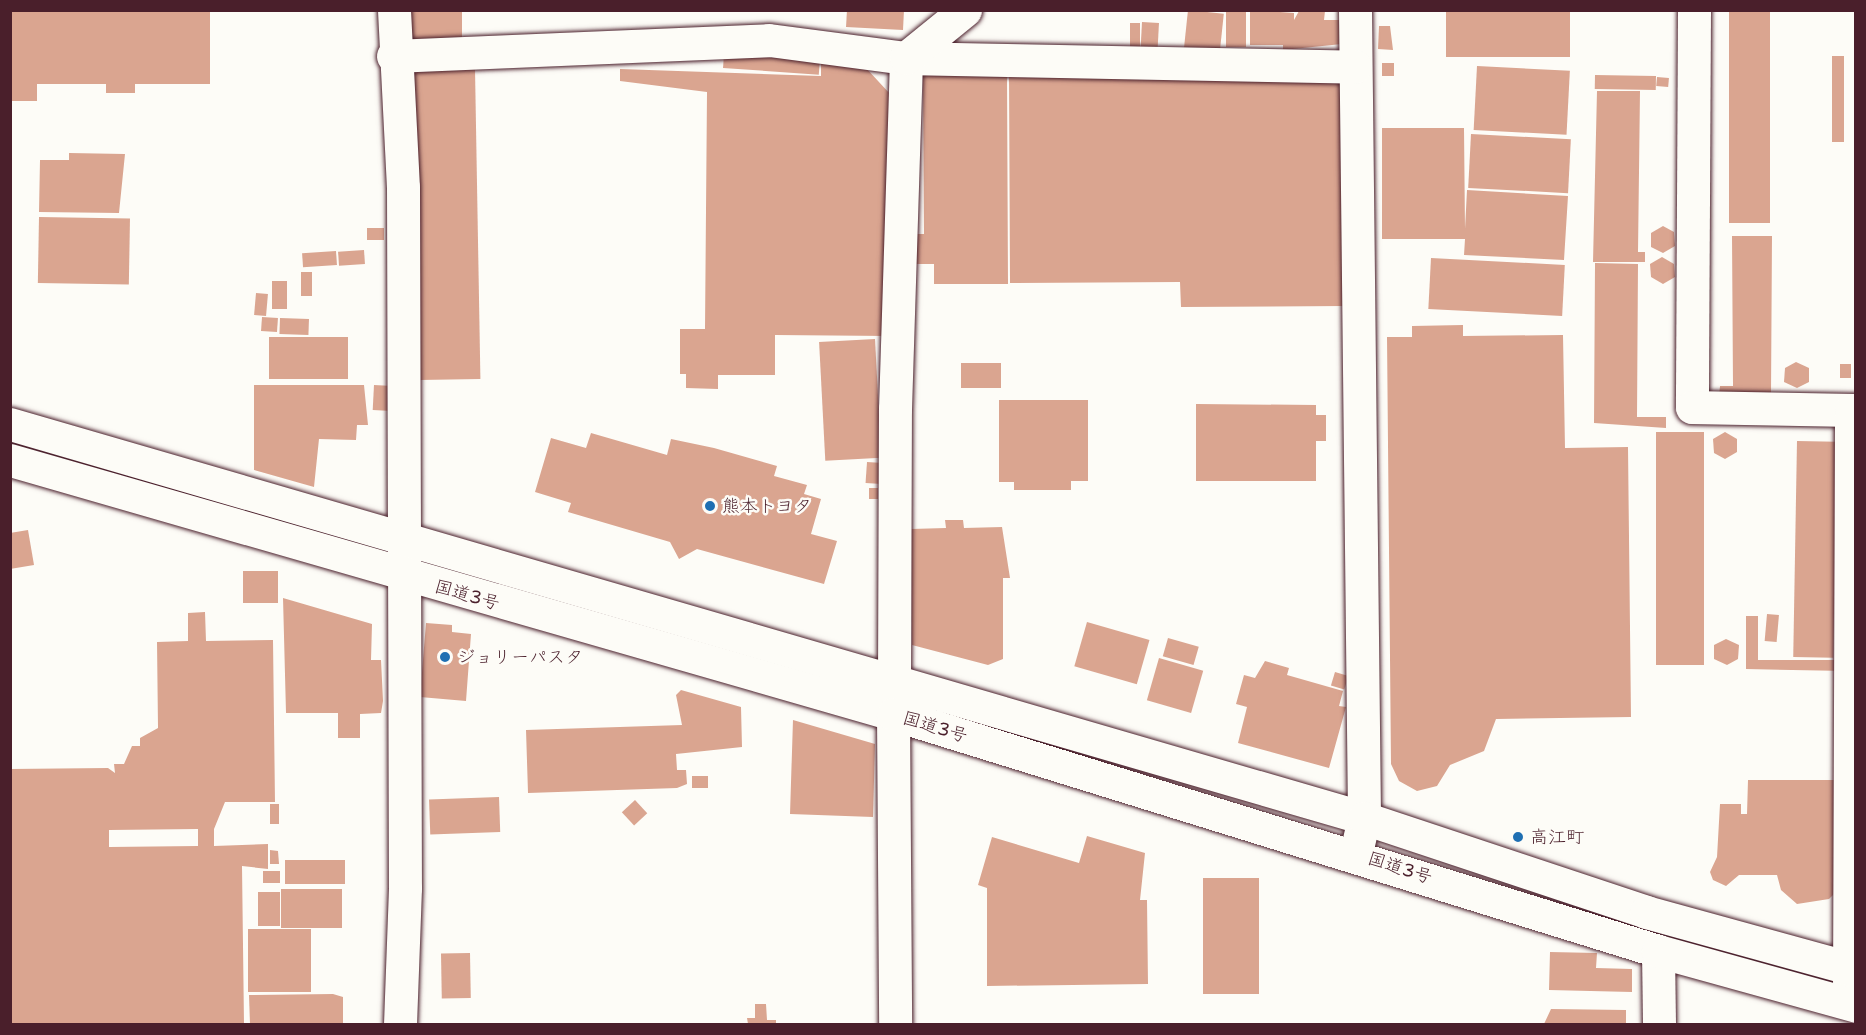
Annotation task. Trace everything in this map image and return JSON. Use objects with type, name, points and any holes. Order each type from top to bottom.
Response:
[{"type":"main road","points":[[394,10],[393,56],[403,187],[405,541],[401,576],[405,888],[400,1024]]},
{"type":"main road","points":[[894,1024],[895,409],[906,58],[965,10]]},
{"type":"main road","points":[[1355,10],[1364,818],[1356,854]]},
{"type":"main road","points":[[1694,10],[1692,407],[1853,410],[1852,1006]]},
{"type":"main road","points":[[393,56],[770,40],[906,58],[1355,67]]},
{"type":"main road","name":"国道3号","points":[[10,424],[405,541],[893,698],[1356,854],[1658,951],[1852,1006]]},
{"type":"main road","name":"国道3号","points":[[10,460],[401,576],[1364,818],[1646,912],[1851,969]]},
{"type":"main road","points":[[1658,951],[1659,1024]]},
{"type":"building","points":[[10,10],[210,10],[210,84],[135,84],[135,93],[106,93],[106,84],[37,84],[37,101],[10,101]]},
{"type":"building","points":[[409,10],[462,10],[462,45],[409,45]]},
{"type":"building","points":[[847,10],[904,10],[903,30],[846,27]]},
{"type":"building","points":[[1188,10],[1224,14],[1220,52],[1184,48]]},
{"type":"building","points":[[1226,10],[1246,10],[1246,47],[1226,47]]},
{"type":"building","points":[[1250,10],[1294,13],[1294,20],[1299,11],[1325,11],[1324,20],[1342,20],[1342,44],[1283,50],[1283,45],[1250,45]]},
{"type":"building","points":[[1446,10],[1570,10],[1570,57],[1446,57]]},
{"type":"building","points":[[1729,10],[1770,10],[1770,223],[1729,223]]},
{"type":"building","points":[[1142,22],[1159,23],[1158,49],[1141,48]]},
{"type":"building","points":[[1130,23],[1140,23],[1140,48],[1130,48]]},
{"type":"building","points":[[1379,26],[1390,26],[1393,50],[1378,49]]},
{"type":"building","points":[[724,54],[820,61],[819,75],[723,68]]},
{"type":"building","points":[[1832,56],[1844,56],[1844,142],[1832,142]]},
{"type":"building","points":[[821,61],[866,68],[891,95],[889,336],[775,335],[775,375],[718,375],[718,389],[686,388],[686,374],[680,374],[680,329],[705,329],[707,92],[620,81],[620,69],[821,76]]},
{"type":"building","points":[[1382,63],[1394,63],[1394,76],[1382,76]]},
{"type":"building","points":[[1477,66],[1570,71],[1567,135],[1474,130]]},
{"type":"building","points":[[475,69],[480,379],[419,380],[414,70]]},
{"type":"building","points":[[1343,73],[1345,306],[1181,307],[1180,282],[1010,283],[1009,74]]},
{"type":"building","points":[[1007,74],[1008,284],[934,284],[934,264],[913,264],[913,234],[924,234],[923,75]]},
{"type":"building","points":[[1595,75],[1656,76],[1656,90],[1595,89]]},
{"type":"building","points":[[1657,77],[1669,78],[1668,87],[1656,86]]},
{"type":"building","points":[[1597,91],[1640,91],[1638,252],[1645,252],[1645,262],[1593,262]]},
{"type":"building","points":[[1382,128],[1464,128],[1465,229],[1467,190],[1568,196],[1564,260],[1464,255],[1465,239],[1382,239]]},
{"type":"building","points":[[1471,134],[1571,139],[1568,193],[1468,188]]},
{"type":"building","points":[[69,153],[125,154],[119,213],[39,212],[40,160],[69,160]]},
{"type":"building","points":[[39,217],[130,219],[129,285],[38,283]]},
{"type":"building","points":[[1663,226],[1674,232],[1675,246],[1663,253],[1651,247],[1651,233]]},
{"type":"building","points":[[367,228],[384,228],[384,240],[367,240]]},
{"type":"building","points":[[1732,236],[1772,236],[1771,395],[1719,396],[1720,386],[1733,386]]},
{"type":"building","points":[[364,250],[365,264],[339,266],[338,252]]},
{"type":"building","points":[[336,251],[337,265],[303,267],[302,253]]},
{"type":"building","points":[[1662,257],[1674,264],[1675,277],[1663,284],[1651,277],[1650,264]]},
{"type":"building","points":[[1431,258],[1565,265],[1562,316],[1428,309]]},
{"type":"building","points":[[1595,263],[1638,264],[1637,417],[1666,417],[1666,428],[1594,423]]},
{"type":"building","points":[[301,272],[312,272],[312,296],[301,296]]},
{"type":"building","points":[[272,281],[287,281],[287,309],[272,309]]},
{"type":"building","points":[[256,293],[268,294],[266,316],[254,315]]},
{"type":"building","points":[[262,317],[278,318],[277,332],[261,331]]},
{"type":"building","points":[[280,318],[309,319],[308,335],[279,334]]},
{"type":"building","points":[[1463,325],[1463,336],[1563,335],[1565,448],[1628,447],[1631,717],[1496,719],[1484,751],[1450,765],[1437,786],[1417,791],[1399,781],[1391,764],[1387,337],[1412,337],[1412,326]]},
{"type":"building","points":[[269,337],[348,337],[348,379],[269,379]]},
{"type":"building","points":[[875,339],[881,458],[825,461],[819,342]]},
{"type":"building","points":[[1796,362],[1809,368],[1809,382],[1797,388],[1784,382],[1785,368]]},
{"type":"building","points":[[961,363],[1001,363],[1001,388],[961,388]]},
{"type":"building","points":[[1840,364],[1851,364],[1851,378],[1840,378]]},
{"type":"building","points":[[254,385],[364,385],[368,425],[357,425],[356,440],[319,439],[314,487],[254,470]]},
{"type":"building","points":[[374,385],[393,386],[392,411],[373,410]]},
{"type":"building","points":[[999,400],[1088,400],[1088,481],[1071,481],[1071,490],[1014,490],[1014,482],[999,482]]},
{"type":"building","points":[[1196,404],[1316,405],[1316,415],[1326,415],[1326,441],[1316,441],[1316,481],[1196,481]]},
{"type":"building","points":[[1656,432],[1704,432],[1704,665],[1656,665]]},
{"type":"building","points":[[1725,432],[1737,439],[1737,452],[1725,459],[1714,453],[1713,439]]},
{"type":"building","points":[[591,433],[667,455],[671,439],[714,448],[777,466],[774,476],[807,485],[804,494],[821,499],[811,534],[837,541],[824,584],[697,549],[679,559],[670,542],[568,512],[571,503],[535,492],[551,438],[586,448]]},
{"type":"building","points":[[1797,441],[1837,442],[1833,658],[1793,657]]},
{"type":"building","points":[[867,462],[883,463],[881,484],[866,483]]},
{"type":"building","points":[[869,488],[878,488],[878,499],[869,499]]},
{"type":"building","points":[[945,520],[963,520],[964,528],[1002,527],[1010,578],[1003,578],[1003,659],[988,665],[912,645],[911,529],[946,528]]},
{"type":"building","points":[[28,530],[34,565],[10,569],[10,533]]},
{"type":"building","points":[[243,571],[278,571],[278,603],[243,603]]},
{"type":"building","points":[[283,598],[372,624],[371,660],[381,660],[383,701],[381,713],[360,714],[360,738],[338,738],[338,713],[286,713]]},
{"type":"building","points":[[205,612],[206,641],[273,640],[275,802],[225,802],[214,829],[214,846],[268,844],[268,869],[242,866],[244,1024],[10,1024],[10,769],[108,768],[115,773],[114,764],[124,764],[132,746],[140,746],[140,738],[158,728],[157,642],[188,641],[188,613]],"holes":[[[198,829],[198,846],[109,847],[109,830]]]},
{"type":"building","points":[[1767,614],[1779,615],[1777,642],[1765,641]]},
{"type":"building","points":[[1746,616],[1758,616],[1758,660],[1847,660],[1847,671],[1746,669]]},
{"type":"building","points":[[1087,622],[1149,640],[1137,684],[1074,666]]},
{"type":"building","points":[[426,623],[452,625],[452,632],[471,634],[466,701],[420,697]]},
{"type":"building","points":[[1168,638],[1199,647],[1194,665],[1163,656]]},
{"type":"building","points":[[1726,639],[1739,645],[1738,659],[1727,665],[1714,659],[1714,645]]},
{"type":"building","points":[[1159,658],[1203,671],[1191,713],[1147,700]]},
{"type":"building","points":[[1265,661],[1289,668],[1287,675],[1343,691],[1339,706],[1346,707],[1329,768],[1238,743],[1247,707],[1236,704],[1244,675],[1255,678]]},
{"type":"building","points":[[1335,672],[1348,676],[1344,689],[1331,685]]},
{"type":"building","points":[[681,690],[741,707],[742,747],[676,754],[677,770],[686,770],[687,784],[677,788],[528,793],[526,730],[682,725],[676,695]]},
{"type":"building","points":[[793,720],[875,744],[873,817],[790,814]]},
{"type":"building","points":[[692,776],[708,776],[708,788],[692,788]]},
{"type":"building","points":[[1748,780],[1841,780],[1837,891],[1829,899],[1797,904],[1781,890],[1777,875],[1739,875],[1726,886],[1713,880],[1710,872],[1717,857],[1720,804],[1741,804],[1741,814],[1747,814]]},
{"type":"building","points":[[499,797],[500,832],[430,834],[429,799]]},
{"type":"building","points":[[635,800],[647,813],[634,825],[622,812]]},
{"type":"building","points":[[270,804],[279,804],[279,824],[270,824]]},
{"type":"building","points":[[1087,836],[1145,853],[1140,900],[1147,900],[1148,984],[987,986],[987,888],[978,885],[992,837],[1079,863]]},
{"type":"building","points":[[270,850],[278,851],[279,864],[270,864]]},
{"type":"building","points":[[285,860],[345,860],[345,884],[285,884]]},
{"type":"building","points":[[263,871],[280,871],[280,883],[263,883]]},
{"type":"building","points":[[1203,878],[1259,878],[1259,994],[1203,994]]},
{"type":"building","points":[[281,889],[342,889],[342,928],[281,928]]},
{"type":"building","points":[[258,892],[280,892],[280,926],[258,926]]},
{"type":"building","points":[[248,929],[311,929],[311,992],[248,992]]},
{"type":"building","points":[[1550,952],[1597,953],[1596,968],[1632,969],[1632,992],[1549,990]]},
{"type":"building","points":[[470,953],[471,998],[442,998],[441,954]]},
{"type":"building","points":[[333,994],[343,997],[343,1024],[250,1024],[249,995]]},
{"type":"building","points":[[755,1004],[766,1004],[767,1020],[776,1020],[776,1024],[748,1024],[747,1018],[755,1018]]},
{"type":"building","points":[[1551,1009],[1626,1010],[1626,1024],[1544,1024]]},
{"type":"place","name":"熊本トヨタ","points":[[710,506]]},
{"type":"place","name":"ジョリーパスタ","points":[[445,657]]},
{"type":"place","name":"高江町","points":[[1518,837]]}]
